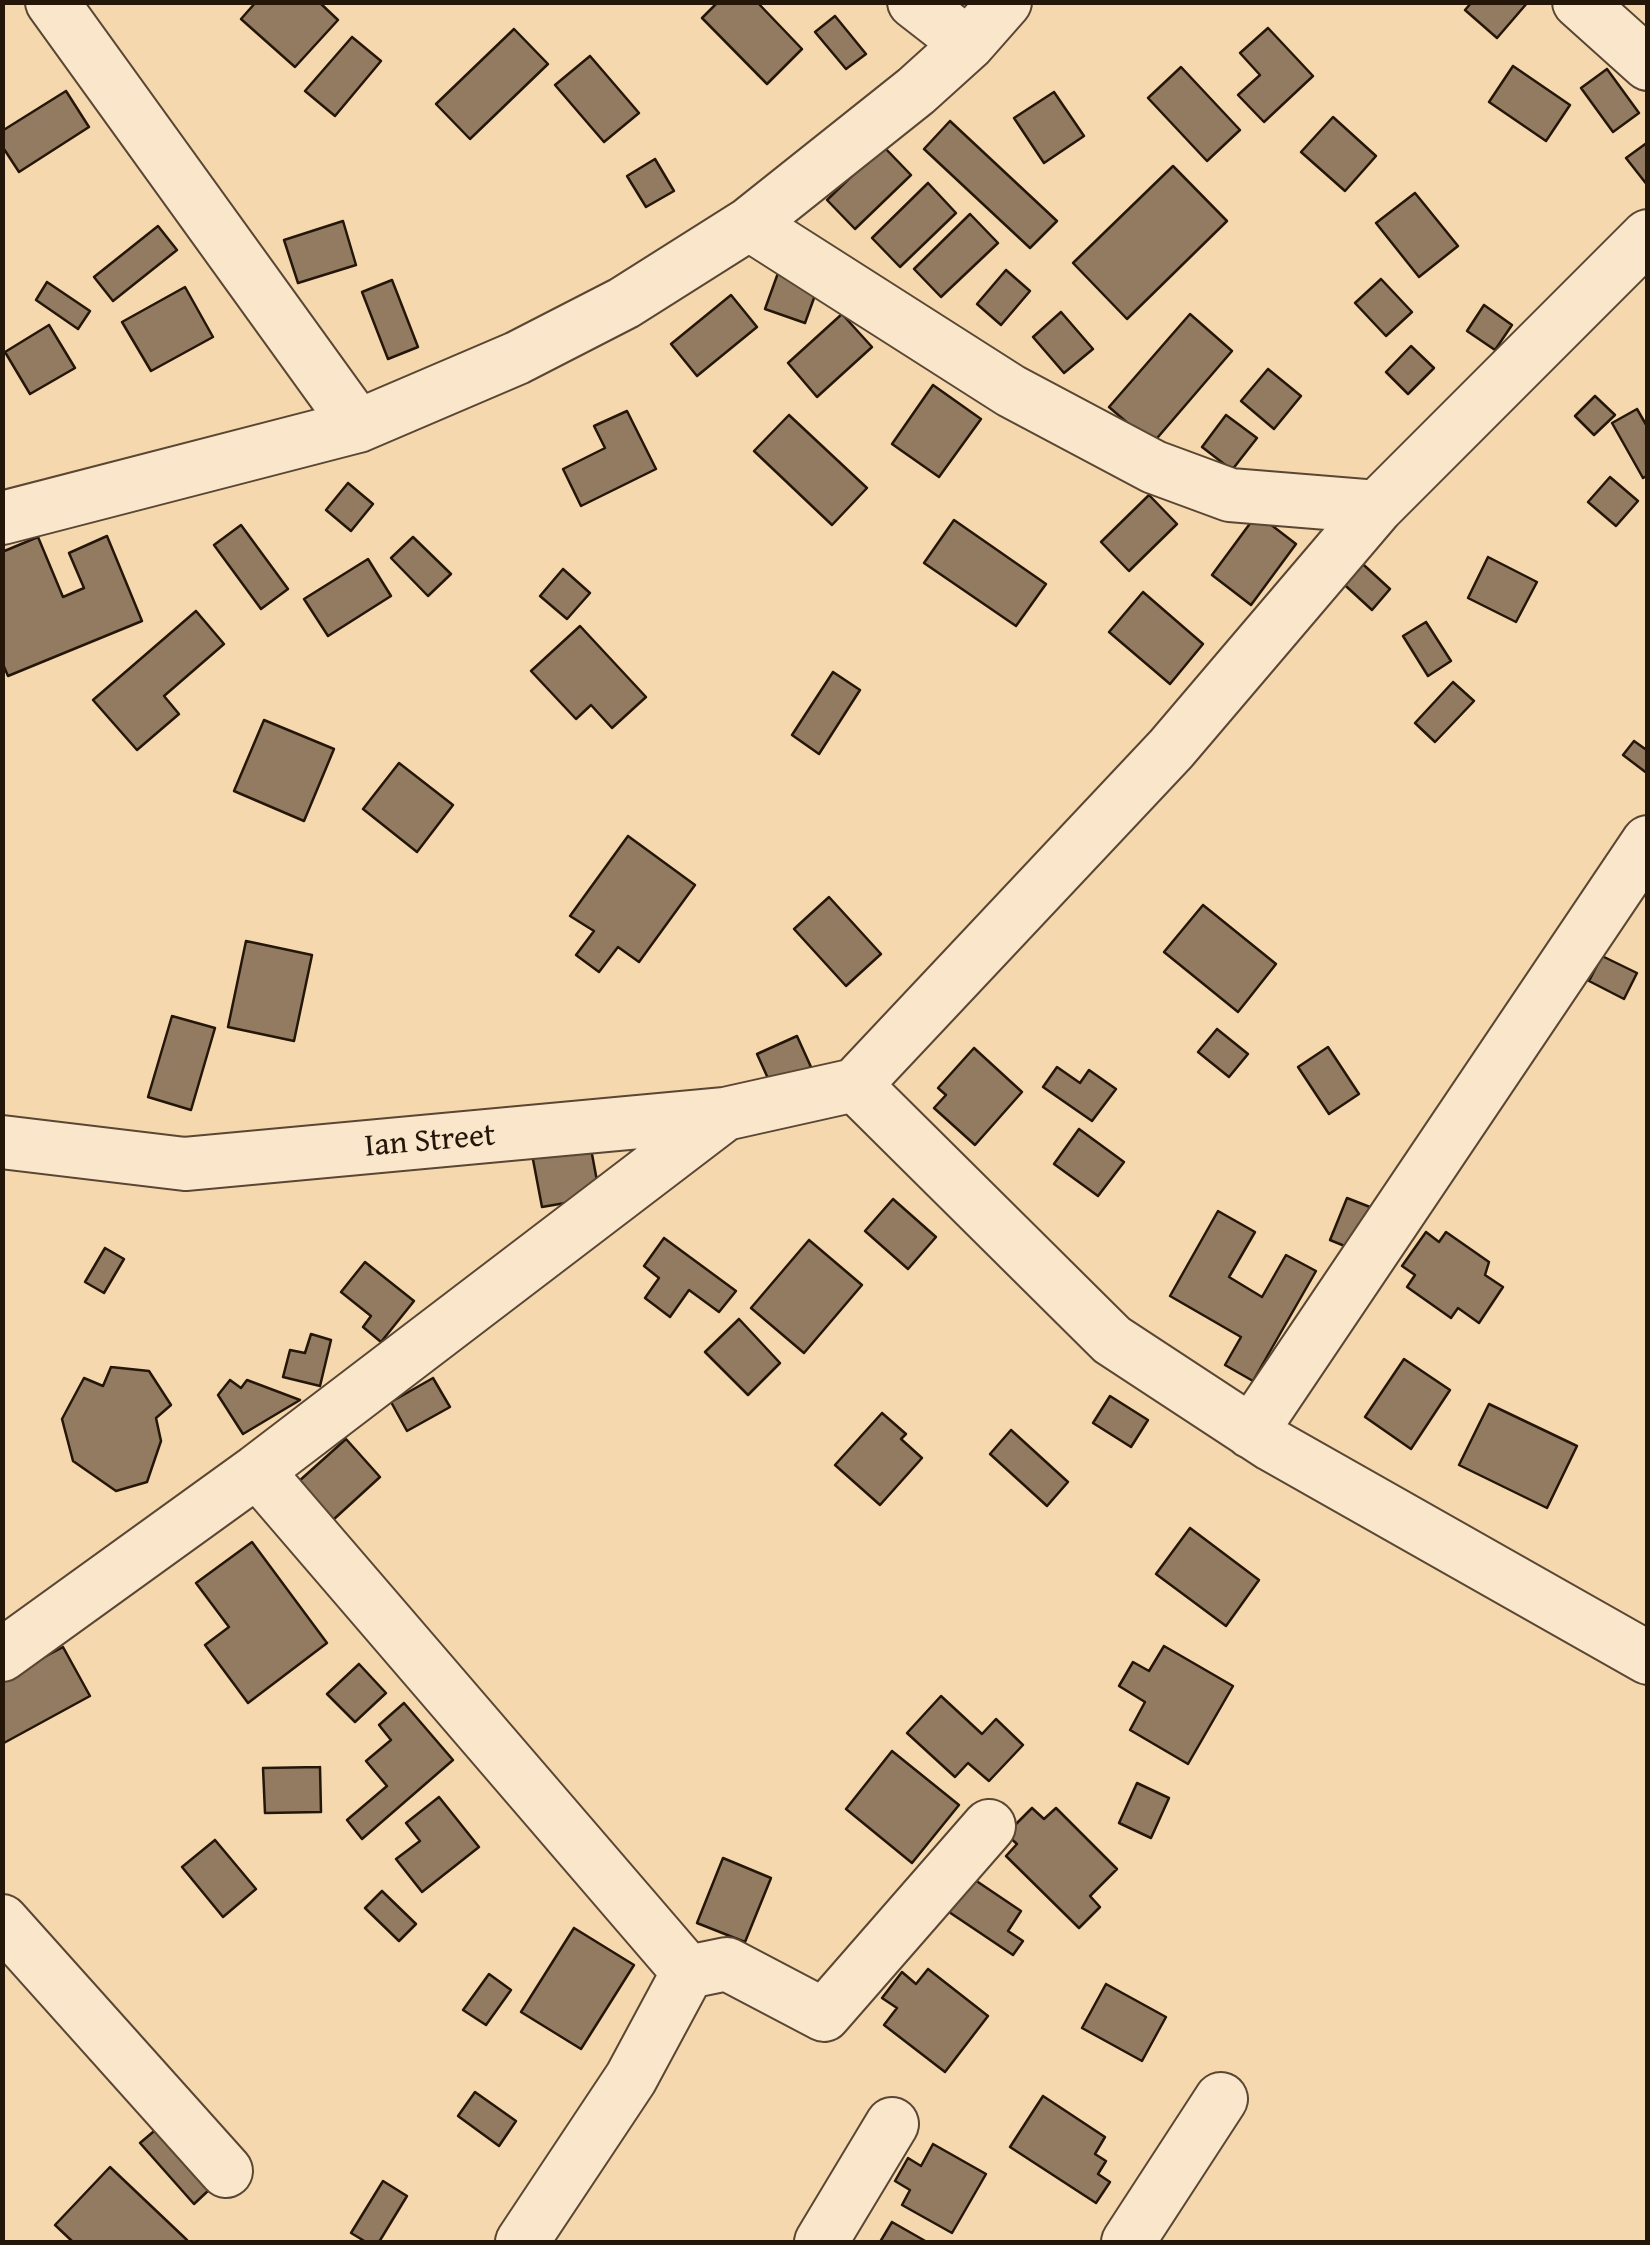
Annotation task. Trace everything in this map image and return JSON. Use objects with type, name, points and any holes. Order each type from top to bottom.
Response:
[{"type":"street","points":[[52,2],[358,426]]},
{"type":"street","points":[[914,2],[968,44]]},
{"type":"street","points":[[2,518],[358,426],[547,342],[624,302],[749,224],[916,91],[968,44],[1006,2]]},
{"type":"street","points":[[1579,2],[1648,64]]},
{"type":"street","points":[[749,224],[1011,391],[1154,467],[1230,496],[1377,507]]},
{"type":"street","points":[[1648,236],[1377,507],[1172,749],[855,1085],[1112,1340],[1252,1432],[1648,1658]]},
{"type":"street","points":[[1252,1432],[1648,842]]},
{"type":"street","name":"Ian Street","points":[[2,1142],[185,1164],[725,1114],[855,1085]]},
{"type":"street","points":[[2,1655],[257,1471],[725,1114]]},
{"type":"street","points":[[257,1471],[688,1972]]},
{"type":"street","points":[[688,1972],[727,1964],[824,2015],[989,1826]]},
{"type":"street","points":[[2,1921],[226,2171]]},
{"type":"street","points":[[522,2242],[631,2078],[688,1972]]},
{"type":"street","points":[[1128,2242],[1220,2099]]},
{"type":"street","points":[[821,2242],[892,2124]]},
{"type":"building","points":[[256,2],[319,2],[338,20],[295,67],[241,19]]},
{"type":"building","points":[[718,2],[757,2],[802,49],[767,84],[702,18]]},
{"type":"building","points":[[1472,2],[1528,2],[1497,38],[1465,10]]},
{"type":"building","points":[[835,16],[866,54],[846,69],[815,32]]},
{"type":"building","points":[[1268,28],[1313,76],[1264,122],[1238,95],[1260,75],[1240,53]]},
{"type":"building","points":[[514,29],[548,64],[470,139],[436,104]]},
{"type":"building","points":[[352,37],[381,61],[335,116],[305,91]]},
{"type":"building","points":[[590,56],[639,113],[604,142],[555,85]]},
{"type":"building","points":[[1513,66],[1570,105],[1546,141],[1489,102]]},
{"type":"building","points":[[1181,67],[1240,130],[1207,161],[1148,98]]},
{"type":"building","points":[[1607,69],[1639,113],[1613,132],[1581,88]]},
{"type":"building","points":[[66,91],[89,127],[19,172],[2,146],[2,131]]},
{"type":"building","points":[[1054,92],[1084,136],[1044,163],[1014,118]]},
{"type":"building","points":[[1333,117],[1376,156],[1345,191],[1301,152]]},
{"type":"building","points":[[950,121],[1057,221],[1030,248],[924,149]]},
{"type":"building","points":[[1648,142],[1648,186],[1626,158]]},
{"type":"building","points":[[883,146],[911,175],[855,229],[827,200]]},
{"type":"building","points":[[655,159],[674,191],[646,207],[627,176]]},
{"type":"building","points":[[1173,166],[1227,221],[1127,319],[1073,263]]},
{"type":"building","points":[[928,183],[956,213],[900,267],[872,238]]},
{"type":"building","points":[[1415,193],[1458,246],[1419,277],[1376,223]]},
{"type":"building","points":[[970,214],[998,243],[941,297],[914,269]]},
{"type":"building","points":[[343,221],[356,265],[298,283],[284,240]]},
{"type":"building","points":[[158,226],[177,250],[113,301],[94,277]]},
{"type":"building","points":[[1006,270],[1030,291],[1001,325],[977,304]]},
{"type":"building","points":[[778,273],[818,287],[805,323],[765,309]]},
{"type":"building","points":[[1381,279],[1412,312],[1386,336],[1355,303]]},
{"type":"building","points":[[392,280],[418,347],[388,359],[362,292]]},
{"type":"building","points":[[47,282],[90,311],[78,329],[36,300]]},
{"type":"building","points":[[185,287],[213,337],[151,371],[122,322]]},
{"type":"building","points":[[731,295],[757,327],[697,376],[671,344]]},
{"type":"building","points":[[1484,305],[1512,325],[1495,350],[1467,331]]},
{"type":"building","points":[[1061,312],[1093,349],[1064,373],[1033,337]]},
{"type":"building","points":[[842,314],[872,347],[817,397],[788,363]]},
{"type":"building","points":[[1190,314],[1232,351],[1152,444],[1109,407]]},
{"type":"building","points":[[49,325],[75,368],[30,394],[5,352]]},
{"type":"building","points":[[1411,346],[1434,368],[1408,394],[1386,372]]},
{"type":"building","points":[[1268,369],[1301,396],[1274,429],[1241,401]]},
{"type":"building","points":[[933,385],[981,419],[939,477],[892,444]]},
{"type":"building","points":[[1595,396],[1615,415],[1594,435],[1575,416]]},
{"type":"building","points":[[1637,409],[1648,428],[1648,475],[1643,478],[1612,423]]},
{"type":"building","points":[[627,411],[656,469],[581,506],[563,469],[605,448],[594,426]]},
{"type":"building","points":[[789,415],[867,488],[832,525],[754,451]]},
{"type":"building","points":[[1226,415],[1257,438],[1232,470],[1202,447]]},
{"type":"building","points":[[1610,477],[1638,501],[1616,526],[1588,502]]},
{"type":"building","points":[[348,483],[373,504],[351,531],[326,510]]},
{"type":"building","points":[[1149,495],[1177,524],[1129,571],[1101,542]]},
{"type":"building","points":[[1257,514],[1296,544],[1251,605],[1212,575]]},
{"type":"building","points":[[954,520],[1046,584],[1016,626],[924,563]]},
{"type":"building","points":[[241,525],[288,589],[261,609],[214,545]]},
{"type":"building","points":[[107,536],[142,621],[8,676],[2,662],[2,552],[38,537],[63,597],[84,588],[69,553]]},
{"type":"building","points":[[413,537],[451,574],[428,596],[391,558]]},
{"type":"building","points":[[1354,556],[1390,589],[1372,610],[1336,577]]},
{"type":"building","points":[[1488,557],[1537,582],[1516,622],[1468,598]]},
{"type":"building","points":[[368,559],[391,596],[328,636],[304,599]]},
{"type":"building","points":[[563,569],[590,593],[567,619],[540,596]]},
{"type":"building","points":[[1143,592],[1203,644],[1170,684],[1109,632]]},
{"type":"building","points":[[196,611],[224,644],[164,696],[179,714],[137,750],[93,700]]},
{"type":"building","points":[[1426,622],[1451,661],[1428,676],[1403,636]]},
{"type":"building","points":[[580,626],[646,697],[612,728],[591,705],[576,719],[531,671]]},
{"type":"building","points":[[833,672],[860,690],[819,754],[792,735]]},
{"type":"building","points":[[1453,682],[1474,701],[1435,742],[1415,723]]},
{"type":"building","points":[[264,720],[334,749],[304,821],[234,791]]},
{"type":"building","points":[[1634,741],[1648,751],[1648,774],[1623,755]]},
{"type":"building","points":[[399,763],[453,805],[417,852],[363,809]]},
{"type":"building","points":[[628,836],[695,885],[639,962],[618,947],[599,972],[576,955],[594,931],[570,916]]},
{"type":"building","points":[[829,897],[881,954],[846,986],[794,929]]},
{"type":"building","points":[[1203,905],[1276,964],[1238,1012],[1164,952]]},
{"type":"building","points":[[246,941],[312,955],[294,1041],[228,1027]]},
{"type":"building","points":[[1602,956],[1637,973],[1624,999],[1589,981]]},
{"type":"building","points":[[172,1016],[215,1028],[191,1110],[148,1097]]},
{"type":"building","points":[[1217,1029],[1248,1054],[1229,1077],[1198,1052]]},
{"type":"building","points":[[797,1036],[811,1067],[771,1085],[757,1054]]},
{"type":"building","points":[[1328,1047],[1359,1094],[1329,1114],[1298,1067]]},
{"type":"building","points":[[974,1048],[1022,1092],[975,1145],[934,1108],[946,1095],[938,1088]]},
{"type":"building","points":[[1057,1067],[1080,1083],[1089,1070],[1116,1089],[1092,1121],[1043,1087]]},
{"type":"building","points":[[1079,1129],[1124,1162],[1098,1196],[1054,1164]]},
{"type":"building","points":[[589,1138],[600,1197],[542,1207],[531,1149]]},
{"type":"building","points":[[1347,1198],[1370,1207],[1352,1249],[1330,1240]]},
{"type":"building","points":[[893,1199],[936,1237],[908,1269],[865,1231]]},
{"type":"building","points":[[1218,1211],[1255,1232],[1229,1277],[1262,1297],[1286,1255],[1316,1271],[1253,1381],[1225,1365],[1241,1337],[1170,1296]]},
{"type":"building","points":[[1426,1232],[1439,1242],[1446,1232],[1489,1262],[1485,1275],[1503,1287],[1479,1323],[1458,1308],[1451,1318],[1407,1287],[1415,1275],[1402,1266]]},
{"type":"building","points":[[664,1238],[736,1291],[719,1312],[689,1290],[670,1317],[645,1298],[659,1278],[644,1266]]},
{"type":"building","points":[[809,1240],[862,1285],[804,1353],[751,1308]]},
{"type":"building","points":[[105,1248],[124,1259],[104,1293],[85,1282]]},
{"type":"building","points":[[365,1262],[414,1301],[381,1342],[363,1327],[371,1316],[341,1292]]},
{"type":"building","points":[[739,1319],[780,1363],[748,1395],[705,1352]]},
{"type":"building","points":[[311,1334],[331,1340],[320,1386],[283,1377],[290,1350],[305,1353]]},
{"type":"building","points":[[1404,1359],[1450,1390],[1411,1449],[1365,1417]]},
{"type":"building","points":[[111,1367],[149,1371],[171,1405],[156,1418],[161,1441],[147,1482],[116,1491],[73,1461],[62,1419],[84,1378],[103,1386]]},
{"type":"building","points":[[433,1378],[450,1407],[407,1431],[391,1402]]},
{"type":"building","points":[[230,1380],[241,1388],[247,1380],[300,1400],[243,1434],[218,1395]]},
{"type":"building","points":[[1110,1396],[1148,1420],[1131,1447],[1093,1423]]},
{"type":"building","points":[[1489,1404],[1577,1446],[1547,1508],[1459,1465]]},
{"type":"building","points":[[882,1413],[906,1434],[901,1439],[922,1458],[880,1505],[835,1465]]},
{"type":"building","points":[[1011,1430],[1068,1482],[1047,1506],[990,1454]]},
{"type":"building","points":[[346,1439],[380,1477],[333,1520],[298,1482]]},
{"type":"building","points":[[1190,1528],[1259,1580],[1226,1626],[1156,1574]]},
{"type":"building","points":[[252,1542],[327,1643],[248,1703],[205,1645],[229,1627],[196,1583]]},
{"type":"building","points":[[1164,1646],[1233,1686],[1188,1764],[1130,1730],[1145,1702],[1119,1686],[1133,1662],[1149,1671]]},
{"type":"building","points":[[63,1647],[90,1696],[2,1744],[2,1680]]},
{"type":"building","points":[[359,1664],[386,1693],[355,1722],[327,1694]]},
{"type":"building","points":[[941,1696],[982,1734],[996,1719],[1023,1745],[989,1781],[968,1763],[955,1777],[907,1733]]},
{"type":"building","points":[[404,1703],[453,1760],[362,1839],[347,1820],[387,1786],[366,1761],[391,1740],[379,1725]]},
{"type":"building","points":[[892,1751],[959,1805],[912,1863],[846,1809]]},
{"type":"building","points":[[320,1767],[321,1812],[265,1813],[263,1768]]},
{"type":"building","points":[[1137,1783],[1169,1798],[1151,1838],[1119,1823]]},
{"type":"building","points":[[439,1797],[479,1847],[422,1892],[396,1859],[420,1841],[406,1823]]},
{"type":"building","points":[[1032,1808],[1044,1819],[1056,1808],[1117,1869],[1090,1896],[1100,1907],[1079,1928],[1006,1856],[1017,1844],[1006,1834]]},
{"type":"building","points":[[215,1840],[256,1889],[223,1917],[182,1867]]},
{"type":"building","points":[[723,1858],[771,1878],[745,1942],[697,1923]]},
{"type":"building","points":[[972,1878],[1021,1911],[1008,1931],[1023,1941],[1013,1955],[949,1912]]},
{"type":"building","points":[[382,1891],[416,1924],[399,1941],[365,1908]]},
{"type":"building","points":[[574,1928],[634,1965],[581,2049],[521,2012]]},
{"type":"building","points":[[928,1969],[988,2016],[945,2072],[884,2025],[897,2008],[882,1998],[902,1972],[916,1984]]},
{"type":"building","points":[[489,1974],[511,1990],[486,2025],[463,2010]]},
{"type":"building","points":[[1106,1984],[1166,2017],[1142,2061],[1082,2028]]},
{"type":"building","points":[[475,2092],[516,2121],[499,2146],[458,2116]]},
{"type":"building","points":[[1043,2096],[1105,2137],[1095,2154],[1106,2161],[1098,2174],[1110,2182],[1096,2203],[1010,2147]]},
{"type":"building","points":[[172,2116],[225,2175],[194,2204],[140,2143]]},
{"type":"building","points":[[933,2144],[986,2174],[952,2233],[902,2205],[910,2190],[895,2181],[908,2158],[921,2166]]},
{"type":"building","points":[[110,2167],[187,2240],[73,2242],[55,2225]]},
{"type":"building","points":[[383,2181],[407,2196],[379,2242],[366,2242],[351,2233]]},
{"type":"building","points":[[892,2222],[927,2242],[880,2242]]}]
